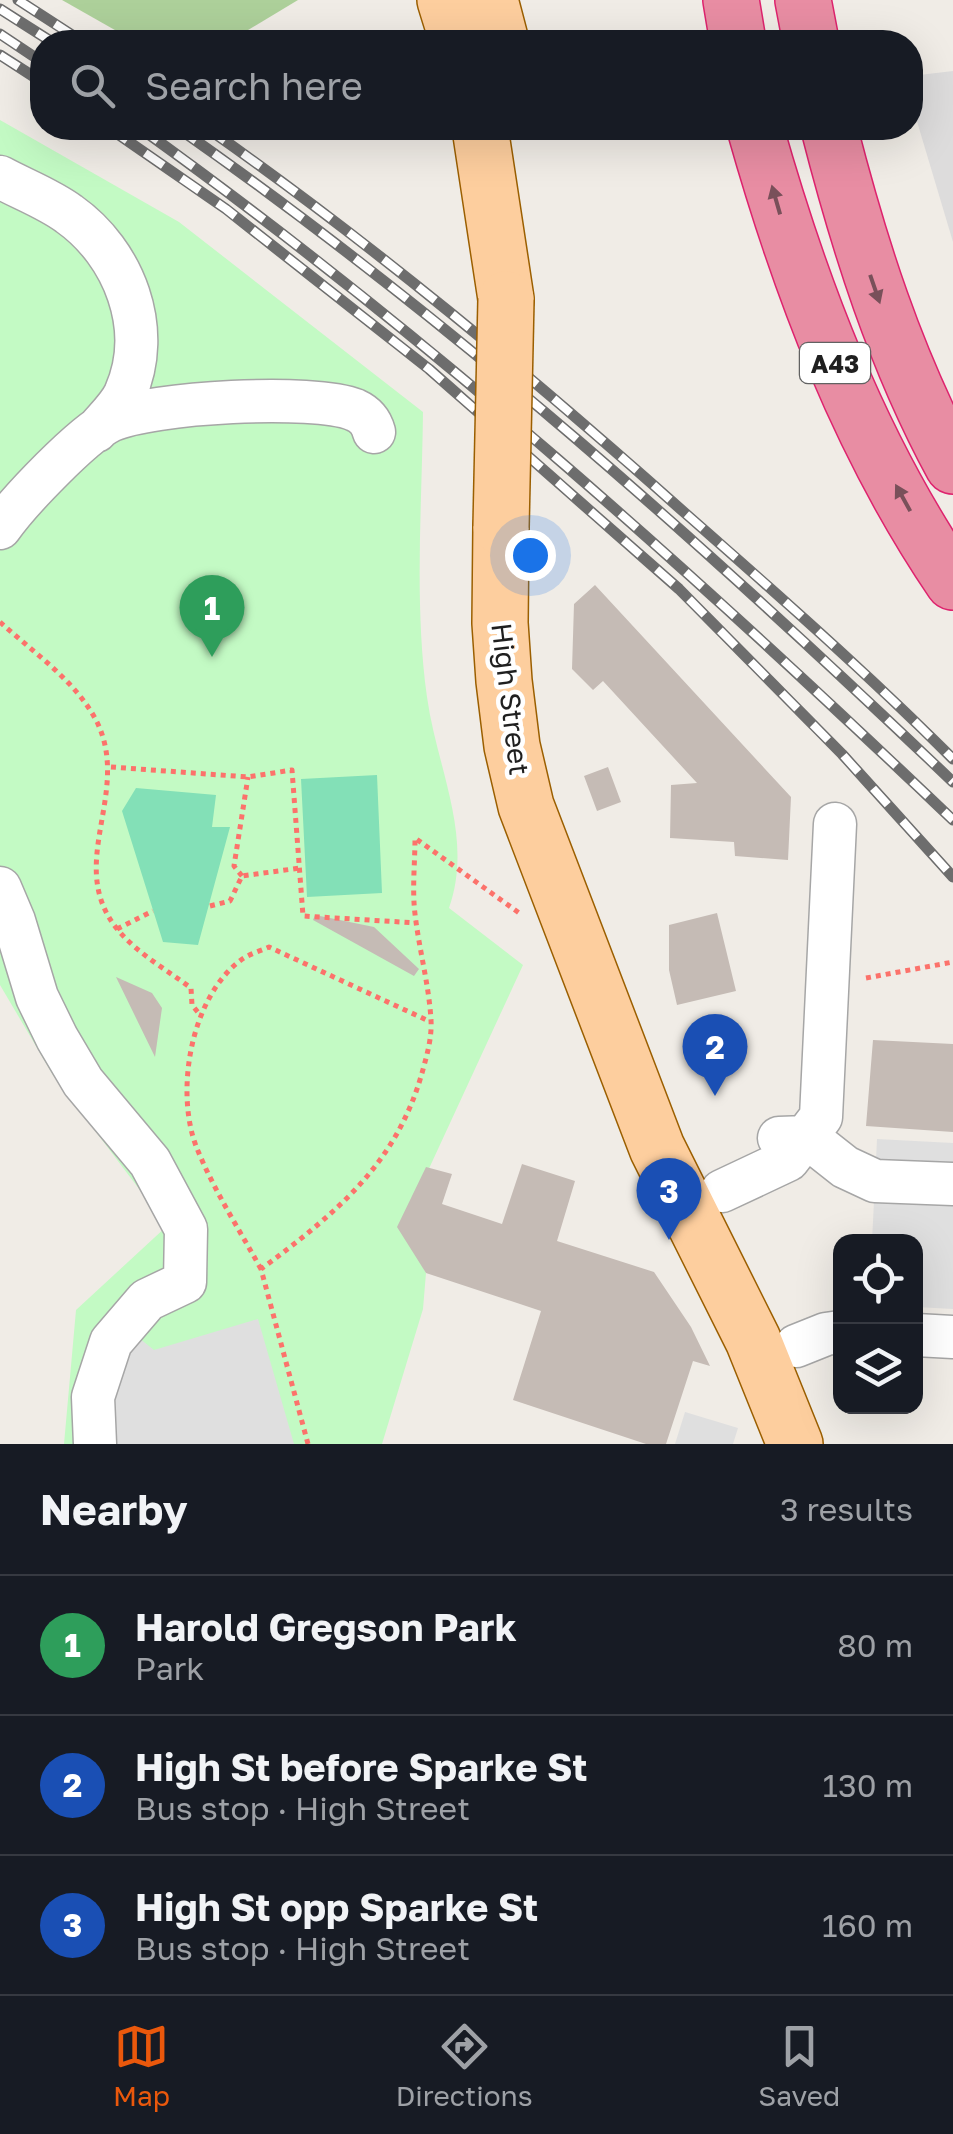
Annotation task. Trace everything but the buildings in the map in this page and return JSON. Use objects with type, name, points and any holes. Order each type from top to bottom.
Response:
[{"type":"highway","points":[[731,0],[736,30]]},
{"type":"highway","points":[[803,0],[809,30]]},
{"type":"highway","name":"A43","points":[[758,140],[780,214],[830,352],[880,456],[953,582]]},
{"type":"highway","name":"A43","points":[[833,140],[862,252],[888,328],[953,466]]},
{"type":"main road","points":[[445,0],[454,30]]},
{"type":"main road","points":[[490,0],[499,30]]},
{"type":"main road","name":"High Street","points":[[482,140],[506,299]]},
{"type":"main road","name":"High Street","points":[[517,140],[520,207],[506,299],[500,622],[512,746],[544,914],[625,1064],[657,1148],[796,1339],[817,1424],[814,1444]]},
{"type":"main road","name":"High Street","points":[[544,914],[711,1182]]},
{"type":"main road","points":[[625,1064],[679,1144],[711,1182],[734,1254],[796,1339]]},
{"type":"main road","name":"High Street","points":[[795,1444],[796,1339]]},
{"type":"street","points":[[0,177],[70,214],[113,256],[127,287],[136,324],[135,362],[124,396],[96,431]]},
{"type":"street","points":[[0,528],[35,487],[110,421],[159,410],[278,402],[352,408],[367,418],[374,432]]},
{"type":"street","points":[[807,1137],[821,1117],[823,1106],[836,824]]},
{"type":"street","points":[[0,888],[37,997],[57,1038],[83,1082],[150,1162],[186,1229],[185,1282],[147,1300],[111,1342],[93,1397],[95,1444]]},
{"type":"street","points":[[711,1182],[776,1138],[807,1137],[845,1167],[875,1181],[953,1184]]},
{"type":"street","points":[[923,1335],[953,1337]]},
{"type":"path","points":[[0,622],[77,692],[98,723],[110,768],[94,871],[99,896],[117,929],[191,988],[192,1005],[201,1016]]},
{"type":"path","points":[[110,768],[248,777],[292,770],[303,916],[416,922]]},
{"type":"path","points":[[242,876],[234,866],[248,777]]},
{"type":"path","points":[[261,1269],[319,1226],[379,1164],[418,1089],[431,1022],[416,922],[415,838],[544,914]]},
{"type":"path","points":[[242,876],[300,868]]},
{"type":"path","points":[[210,906],[230,901],[242,876]]},
{"type":"path","points":[[117,929],[154,911]]},
{"type":"path","points":[[308,1444],[261,1269],[195,1142],[186,1093],[192,1042],[201,1016],[222,979],[242,959],[269,947],[431,1022]]},
{"type":"path","points":[[866,978],[953,962]]},
{"type":"shaded area","points":[[953,71],[953,242],[923,140],[923,75]]},
{"type":"shaded area","points":[[877,1139],[953,1143],[953,1309],[923,1307],[923,1234],[872,1234]]},
{"type":"shaded area","points":[[109,1314],[154,1350],[258,1319],[294,1444],[80,1444]]},
{"type":"shaded area","points":[[685,1412],[738,1428],[733,1444],[675,1444]]},
{"type":"green space","points":[[62,0],[298,0],[248,30],[115,30]]},
{"type":"green space","points":[[0,120],[179,222],[423,412],[421,626],[427,697],[456,829],[456,882],[449,908],[523,965],[402,1227],[426,1273],[423,1309],[382,1444],[64,1444],[76,1310],[167,1226],[53,1075],[0,985]]},
{"type":"green space","points":[[377,775],[382,893],[307,897],[301,779]]},
{"type":"green space","points":[[136,788],[216,795],[212,827],[230,827],[198,945],[163,942],[122,811]]},
{"type":"railway","points":[[18,0],[64,30]]},
{"type":"railway","points":[[0,9],[33,30]]},
{"type":"railway","points":[[0,34],[30,54]]},
{"type":"railway","points":[[0,55],[30,74]]},
{"type":"railway","points":[[126,140],[226,209],[429,369],[679,589],[842,754],[953,877]]},
{"type":"railway","points":[[156,140],[248,207],[457,373],[758,637],[953,820]]},
{"type":"railway","points":[[195,140],[381,279],[578,440],[768,609],[953,782]]},
{"type":"railway","points":[[224,140],[331,218],[511,362],[787,603],[953,759]]},
{"type":"place","name":"Harold Gregson Park","points":[[212,657]]},
{"type":"place","name":"High St before Sparke St","points":[[715,1096]]},
{"type":"place","name":"High St opp Sparke St","points":[[669,1240]]}]
